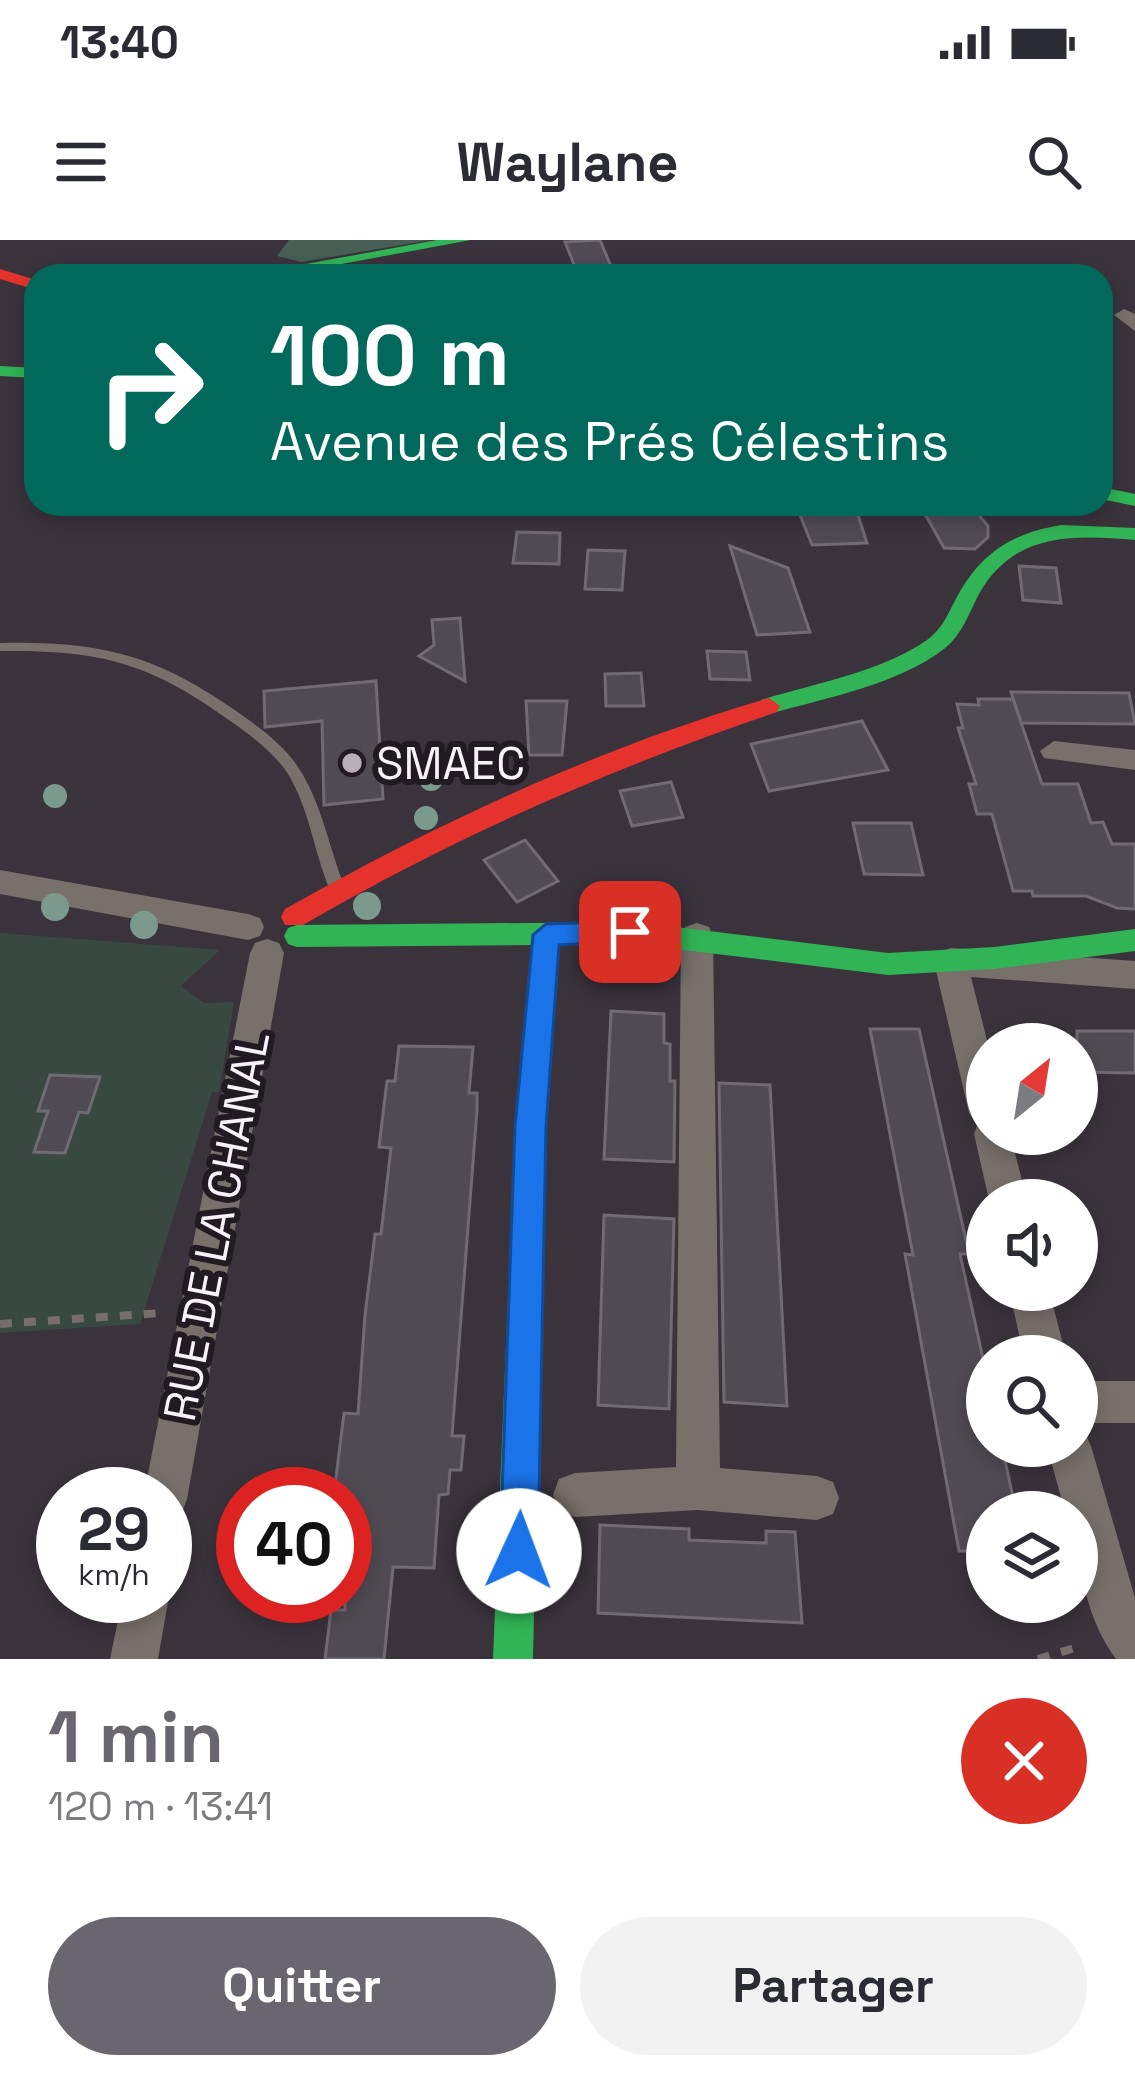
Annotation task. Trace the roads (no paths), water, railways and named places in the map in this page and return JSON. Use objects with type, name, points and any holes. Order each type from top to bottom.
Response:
[{"type":"street","points":[[321,264],[464,240]]},
{"type":"street","points":[[276,933],[337,889],[664,740],[893,665],[937,644],[953,626],[985,564],[1016,540],[1071,529],[1135,534]]},
{"type":"street","points":[[1054,751],[1087,751],[1135,760]]},
{"type":"street","points":[[0,882],[276,933],[393,939],[697,936],[856,963],[951,962],[1135,975]]},
{"type":"street","name":"RUE DE LA CHANAL","points":[[171,1467],[276,933]]},
{"type":"street","points":[[513,1659],[530,1127],[546,935]]},
{"type":"street","points":[[697,936],[698,1488]]},
{"type":"street","points":[[951,962],[1135,940]]},
{"type":"street","points":[[951,962],[966,1025]]},
{"type":"street","points":[[1098,1402],[1135,1402]]},
{"type":"street","points":[[1075,1467],[1119,1624],[1135,1645]]},
{"type":"street","points":[[575,1495],[698,1488],[817,1498]]},
{"type":"street","points":[[134,1659],[141,1623]]},
{"type":"lane","points":[[0,647],[98,649],[137,659],[201,693],[271,743],[298,780],[337,889]]},
{"type":"place","name":"SMAEC","points":[[352,763]]}]
